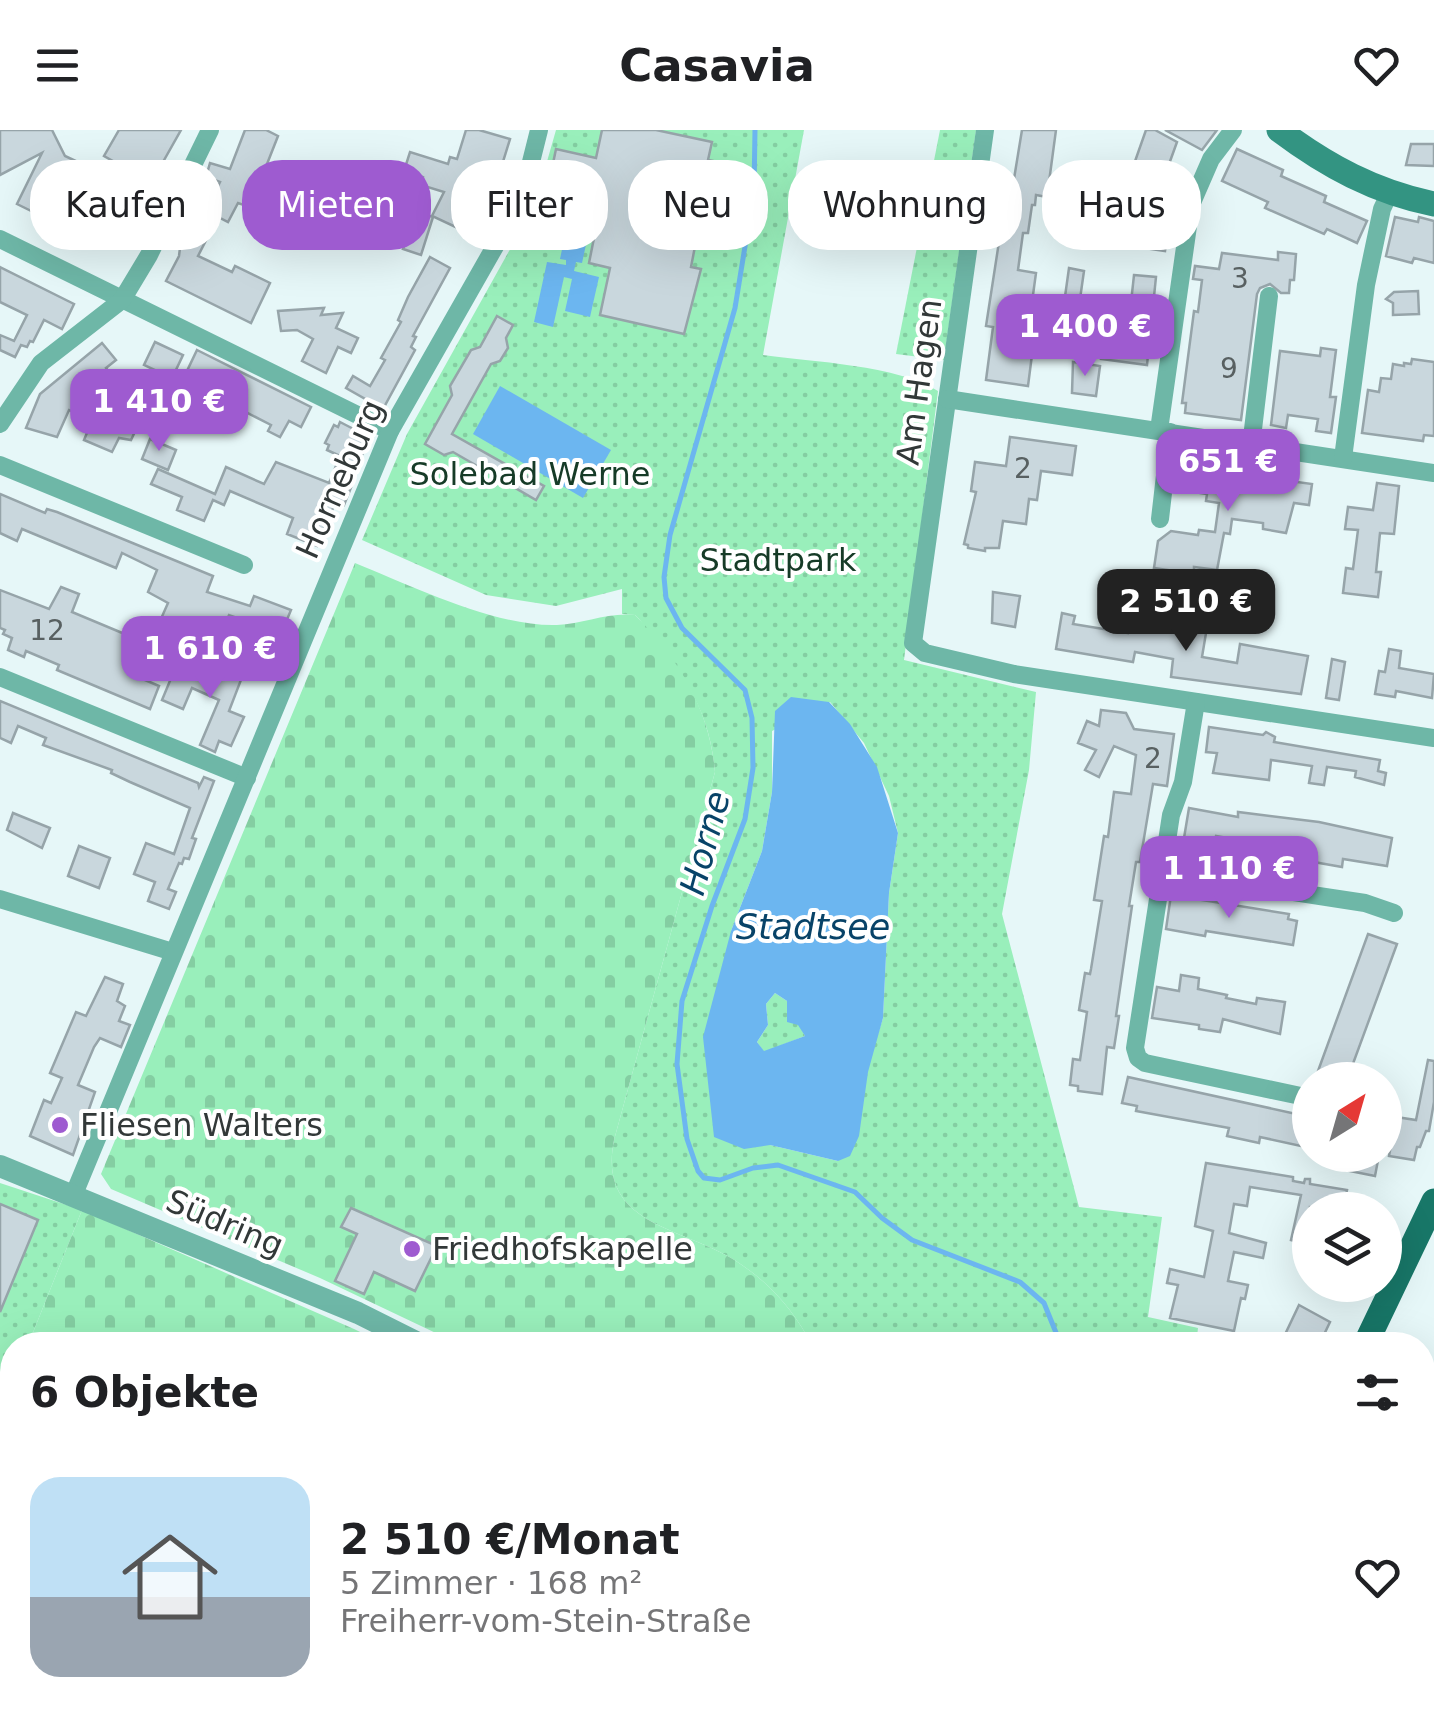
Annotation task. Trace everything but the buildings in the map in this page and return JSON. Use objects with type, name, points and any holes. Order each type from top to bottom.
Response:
[{"type":"main road","points":[[1280,130],[1328,165],[1390,192],[1434,204]]},
{"type":"main road","points":[[1373,1332],[1425,1242],[1434,1201]]},
{"type":"street","points":[[0,424],[41,364],[122,300],[149,255],[210,130]]},
{"type":"street","name":"Horneburg","points":[[74,1194],[390,431],[510,220],[528,174],[539,130]]},
{"type":"street","name":"Am Hagen","points":[[985,130],[913,643],[925,653],[1014,674],[1196,702]]},
{"type":"street","points":[[1160,519],[1164,431],[1191,205],[1211,159],[1234,130]]},
{"type":"street","points":[[1342,458],[1366,285],[1382,208],[1390,192]]},
{"type":"street","points":[[0,240],[390,431]]},
{"type":"street","points":[[1251,446],[1270,296]]},
{"type":"street","points":[[946,398],[1434,472]]},
{"type":"street","points":[[0,465],[244,566]]},
{"type":"street","points":[[0,677],[247,778]]},
{"type":"street","points":[[1292,1094],[1145,1063],[1138,1058],[1135,1048],[1171,814],[1182,782],[1196,702],[1434,738]]},
{"type":"street","points":[[1162,872],[1365,903],[1394,913]]},
{"type":"street","points":[[0,898],[173,952]]},
{"type":"street","name":"Südring","points":[[0,1166],[395,1332]]},
{"type":"green space","name":"Stadtpark","points":[[556,130],[804,130],[799,160],[788,160],[788,218],[763,355],[878,370],[938,391],[904,660],[1036,692],[1029,770],[1002,914],[1079,1207],[1162,1217],[1148,1317],[1198,1328],[1198,1332],[804,1332],[789,1308],[760,1278],[736,1261],[648,1220],[631,1207],[618,1190],[612,1168],[614,1140],[715,772],[706,727],[679,672],[639,619],[622,614],[622,589],[556,606],[486,595],[362,540],[407,434],[510,250],[608,250],[608,160],[547,160]],"holes":[[[830,702],[864,743],[889,796],[898,833],[889,893],[883,1018],[838,1161],[770,1145],[731,931],[762,851],[772,792],[772,731]]]},
{"type":"green space","points":[[940,130],[976,130],[972,160],[934,160]]},
{"type":"green space","points":[[916,250],[959,250],[944,360],[896,354]]},
{"type":"green space","points":[[355,563],[454,603],[533,624],[557,625],[635,615],[665,649],[690,687],[707,728],[715,772],[614,1140],[612,1168],[618,1190],[631,1207],[648,1220],[748,1269],[780,1298],[804,1332],[434,1332],[320,1278],[111,1189],[101,1174]]},
{"type":"green space","points":[[775,993],[787,1001],[805,1036],[764,1052],[757,1042],[768,1025],[766,1004]]},
{"type":"green space","points":[[0,1183],[82,1210],[33,1332],[0,1332]]},
{"type":"green space","points":[[82,1210],[360,1332],[33,1332]]},
{"type":"water","points":[[562,250],[585,250],[582,263],[576,262],[574,271],[599,277],[590,317],[565,311],[572,279],[564,277],[553,327],[534,322],[547,262],[566,265],[566,260],[560,259]]},
{"type":"water","points":[[500,386],[611,450],[583,498],[473,434]]},
{"type":"water","name":"Stadtsee","points":[[791,697],[829,702],[850,724],[877,767],[898,833],[889,893],[883,1018],[868,1072],[859,1136],[850,1156],[838,1161],[770,1145],[744,1149],[714,1137],[703,1037],[731,931],[762,851],[772,792],[775,711]],"holes":[[[775,993],[787,1001],[787,1022],[798,1025],[805,1036],[764,1051],[757,1042],[768,1025],[766,1004]]]},
{"type":"waterway","name":"Horne","points":[[755,130],[754,191],[735,308],[670,535],[664,577],[666,598],[682,628],[745,690],[752,718],[753,768],[745,819],[682,1001],[677,1064],[687,1139],[704,1178],[720,1180],[753,1168],[778,1165],[855,1192],[912,1240],[1020,1282],[1044,1303],[1056,1332]]},
{"type":"place","name":"Fliesen Walters","points":[[60,1125]]},
{"type":"place","name":"Friedhofskapelle","points":[[412,1249]]},
{"type":"park label","name":"Solebad Werne","points":[[530,474]]}]
